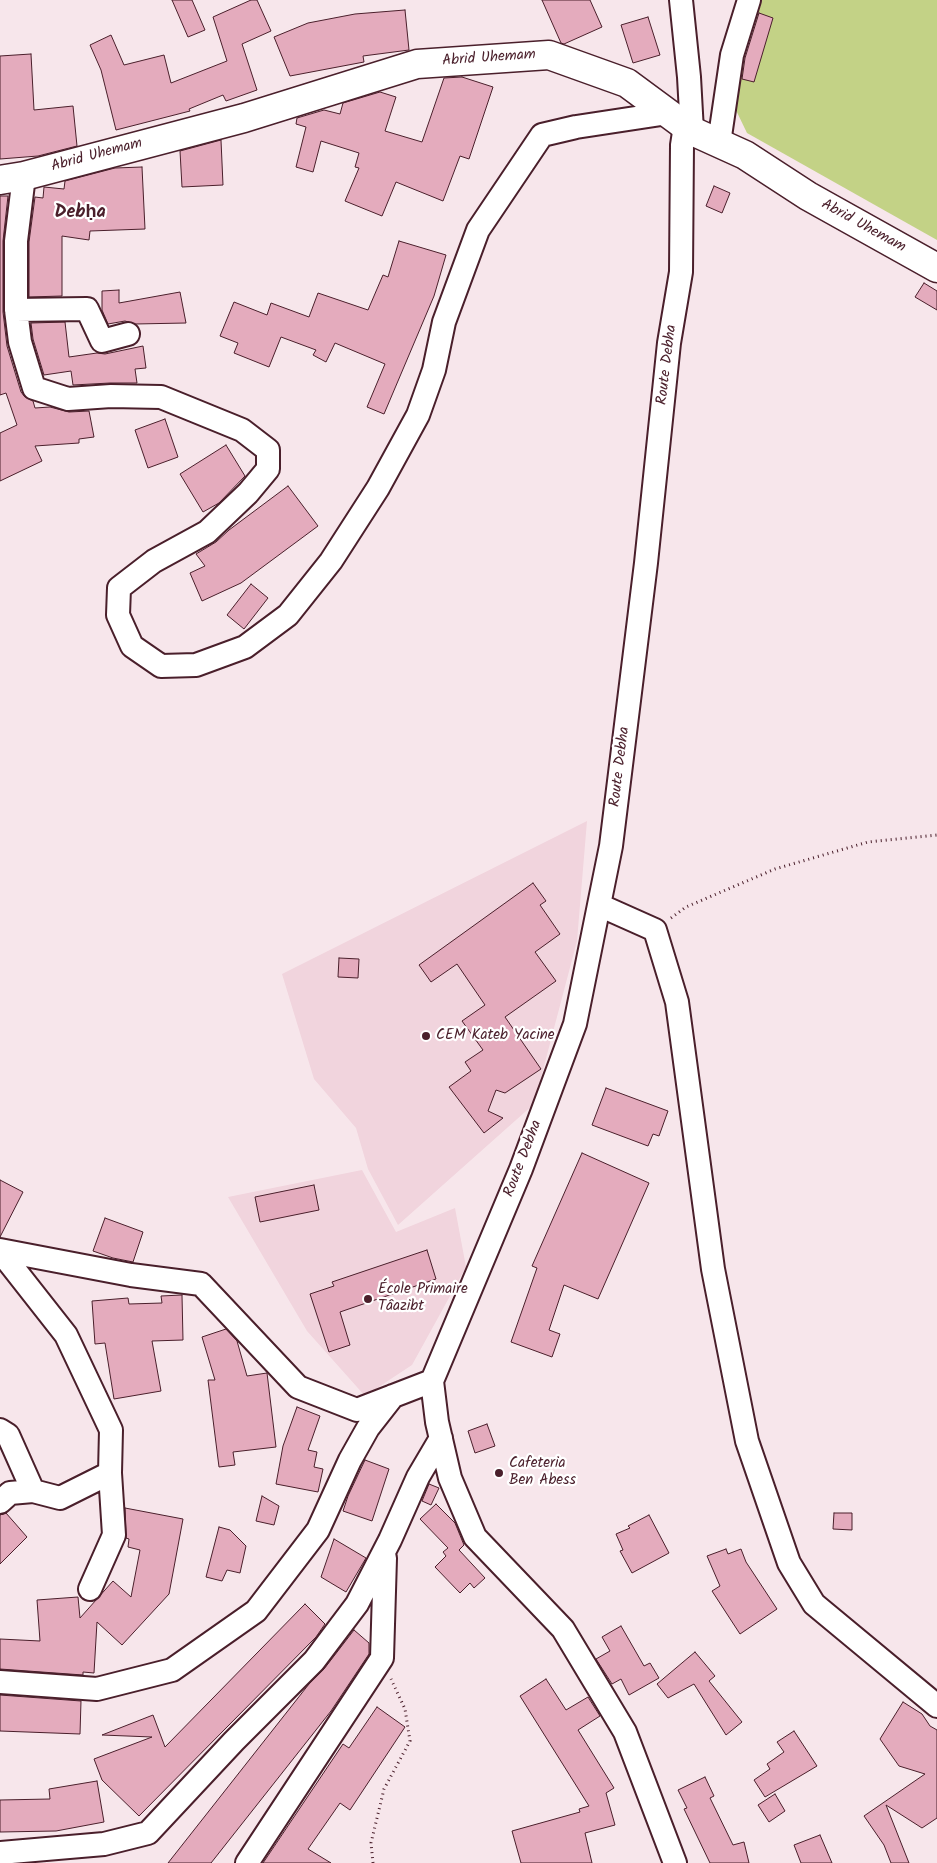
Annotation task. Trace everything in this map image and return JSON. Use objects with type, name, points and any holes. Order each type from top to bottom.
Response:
[{"type":"street","name":"Route Debha","points":[[432,1382],[521,1169],[575,1024],[611,846],[646,563],[670,342],[681,272],[681,0]]},
{"type":"street","points":[[718,143],[732,55],[749,0]]},
{"type":"street","name":"Abrid Uhemam","points":[[12,178],[244,118],[417,64],[549,55],[627,83],[682,123],[718,143],[746,155],[808,196],[937,268]]},
{"type":"street","points":[[12,178],[16,241],[16,310],[20,342],[34,388],[68,399],[111,396],[161,397],[242,430],[268,450],[268,470],[248,494],[206,532],[154,561],[119,588],[118,615],[132,646],[161,666],[196,665],[245,647],[288,615],[331,561],[378,488],[418,415],[434,370],[444,322],[478,230],[542,135],[576,127],[682,123]]},
{"type":"street","points":[[16,310],[87,308],[102,341],[128,334]]},
{"type":"street","points":[[599,905],[655,930],[677,1002],[713,1269],[747,1441],[789,1563],[814,1604],[937,1706]]},
{"type":"street","points":[[0,1251],[131,1275],[201,1284],[298,1387],[357,1410],[432,1382],[437,1422],[450,1478],[475,1537],[563,1629],[625,1732],[675,1863]]},
{"type":"street","points":[[0,1251],[66,1335],[111,1430],[110,1473],[114,1535],[90,1589]]},
{"type":"street","points":[[0,1682],[98,1689],[172,1670],[256,1611],[318,1530],[350,1460],[368,1428],[393,1396]]},
{"type":"street","points":[[0,1430],[8,1435],[33,1491]]},
{"type":"street","points":[[0,1853],[104,1844],[148,1833],[234,1741],[314,1662],[357,1604],[385,1550],[418,1477],[441,1438]]},
{"type":"street","points":[[0,1502],[10,1493],[33,1491],[60,1498],[110,1473]]},
{"type":"street","points":[[247,1863],[382,1658],[385,1550]]},
{"type":"path","points":[[655,930],[686,907],[775,869],[868,842],[937,834]]},
{"type":"path","points":[[373,1863],[371,1844],[384,1789],[410,1741],[405,1709],[382,1658]]},
{"type":"shaded area","name":"CEM Kateb Yacine","points":[[587,821],[577,941],[534,1104],[398,1225],[368,1169],[356,1128],[314,1079],[282,974]]},
{"type":"shaded area","name":"École Primaire Tâazibt","points":[[362,1170],[396,1232],[455,1208],[466,1267],[412,1365],[365,1396],[307,1331],[228,1197]]},
{"type":"green space","points":[[762,0],[937,0],[937,240],[747,133],[733,104]]},
{"type":"building","points":[[172,0],[192,0],[205,30],[188,37]]},
{"type":"building","points":[[251,0],[257,0],[271,31],[242,44],[257,90],[226,101],[223,95],[189,109],[190,111],[116,130],[101,70],[90,45],[111,35],[124,65],[164,55],[171,83],[227,61],[213,17]]},
{"type":"building","points":[[542,0],[590,0],[602,27],[564,44],[561,43]]},
{"type":"building","points":[[405,10],[409,50],[363,56],[364,62],[290,76],[274,37],[308,23],[355,14]]},
{"type":"building","points":[[759,13],[773,18],[754,82],[742,79],[745,58]]},
{"type":"building","points":[[648,17],[660,55],[633,63],[621,25]]},
{"type":"building","points":[[31,54],[34,110],[73,106],[77,146],[38,156],[0,159],[0,56]]},
{"type":"building","points":[[462,77],[493,87],[469,159],[460,156],[443,201],[396,182],[382,216],[345,201],[359,168],[355,167],[359,153],[321,141],[313,172],[296,167],[306,127],[296,124],[297,118],[324,110],[340,114],[343,103],[380,92],[396,97],[385,131],[422,142],[444,78]]},
{"type":"building","points":[[221,140],[223,185],[182,187],[180,151]]},
{"type":"building","points":[[142,167],[145,229],[90,231],[89,240],[62,236],[62,296],[29,297],[29,242],[35,197],[43,198],[44,187],[64,189],[65,181],[115,168]]},
{"type":"building","points":[[714,186],[730,193],[722,213],[706,206]]},
{"type":"building","points":[[0,196],[8,196],[3,241],[3,312],[7,346],[21,392],[25,397],[33,401],[35,408],[50,407],[69,412],[89,411],[94,437],[79,439],[79,443],[35,446],[42,461],[0,481],[0,433],[17,425],[6,393],[0,395]]},
{"type":"building","points":[[399,241],[446,255],[434,296],[384,414],[367,407],[385,364],[335,343],[326,362],[313,355],[316,350],[281,337],[269,367],[234,353],[238,343],[220,336],[234,302],[267,315],[271,303],[309,317],[318,293],[368,310],[383,275],[388,277]]},
{"type":"building","points":[[924,283],[937,291],[937,310],[915,297]]},
{"type":"building","points":[[119,290],[119,303],[180,292],[186,323],[135,324],[125,321],[108,324],[102,310],[102,291]]},
{"type":"building","points":[[65,322],[69,357],[97,353],[105,354],[143,346],[146,368],[135,369],[137,383],[73,385],[71,371],[44,375],[33,339],[31,323]]},
{"type":"building","points":[[165,419],[178,457],[148,468],[135,430]]},
{"type":"building","points":[[226,445],[245,476],[219,503],[203,512],[180,474]]},
{"type":"building","points":[[288,486],[318,526],[241,583],[202,601],[190,573],[205,566],[196,554],[216,542]]},
{"type":"building","points":[[251,584],[268,598],[244,629],[227,615]]},
{"type":"building","points":[[533,883],[546,901],[540,905],[560,934],[535,952],[556,981],[505,1017],[541,1069],[505,1093],[496,1090],[488,1111],[503,1118],[484,1133],[449,1087],[471,1071],[465,1062],[483,1050],[462,1021],[485,1005],[457,964],[431,982],[419,965]]},
{"type":"building","points":[[339,958],[359,959],[358,978],[338,977]]},
{"type":"building","points":[[606,1088],[668,1111],[659,1136],[653,1134],[648,1146],[592,1125]]},
{"type":"building","points":[[582,1153],[649,1183],[598,1299],[564,1285],[549,1330],[560,1334],[552,1357],[511,1342],[537,1268],[532,1266]]},
{"type":"building","points":[[0,1180],[23,1192],[0,1237]]},
{"type":"building","points":[[314,1185],[319,1210],[260,1222],[255,1197]]},
{"type":"building","points":[[105,1218],[143,1232],[133,1262],[93,1251]]},
{"type":"building","points":[[427,1250],[436,1279],[340,1312],[350,1345],[329,1352],[310,1294],[334,1286],[332,1282]]},
{"type":"building","points":[[182,1295],[183,1340],[152,1341],[161,1391],[114,1399],[105,1343],[95,1344],[92,1301],[128,1298],[129,1304],[162,1303],[161,1296]]},
{"type":"building","points":[[226,1329],[237,1341],[247,1376],[267,1373],[276,1447],[233,1452],[235,1465],[219,1467],[208,1380],[215,1380],[202,1337]]},
{"type":"building","points":[[297,1407],[320,1416],[308,1450],[317,1452],[314,1467],[323,1469],[318,1492],[276,1484],[283,1446]]},
{"type":"building","points":[[487,1424],[495,1446],[475,1453],[468,1431]]},
{"type":"building","points":[[365,1460],[389,1469],[372,1521],[343,1511]]},
{"type":"building","points":[[429,1484],[439,1488],[431,1505],[422,1501]]},
{"type":"building","points":[[262,1496],[279,1506],[274,1525],[256,1521]]},
{"type":"building","points":[[436,1504],[455,1523],[464,1545],[459,1550],[485,1578],[474,1588],[470,1583],[460,1593],[435,1567],[446,1556],[443,1552],[448,1548],[420,1519]]},
{"type":"building","points":[[125,1508],[183,1519],[169,1594],[122,1645],[97,1622],[94,1673],[83,1672],[83,1675],[0,1669],[0,1639],[40,1641],[37,1600],[78,1597],[80,1618],[113,1581],[131,1597],[140,1550],[128,1547],[129,1539],[126,1538]]},
{"type":"building","points":[[6,1513],[27,1537],[0,1564],[0,1515]]},
{"type":"building","points":[[834,1513],[852,1513],[852,1530],[833,1529]]},
{"type":"building","points":[[649,1515],[669,1553],[632,1573],[620,1551],[623,1550],[616,1534],[630,1528],[628,1526]]},
{"type":"building","points":[[219,1527],[230,1530],[246,1546],[240,1573],[227,1570],[222,1581],[206,1577]]},
{"type":"building","points":[[334,1539],[366,1558],[346,1592],[321,1577]]},
{"type":"building","points":[[726,1549],[728,1554],[741,1549],[746,1562],[777,1609],[740,1634],[712,1591],[720,1586],[707,1556]]},
{"type":"building","points":[[305,1604],[325,1624],[316,1637],[139,1816],[102,1780],[94,1759],[152,1737],[102,1735],[153,1715],[165,1747]]},
{"type":"building","points":[[621,1626],[644,1666],[650,1663],[659,1678],[629,1695],[621,1679],[612,1684],[596,1659],[610,1651],[602,1637]]},
{"type":"building","points":[[354,1630],[369,1643],[369,1654],[331,1711],[211,1863],[168,1863],[309,1684],[324,1669]]},
{"type":"building","points":[[695,1652],[715,1676],[709,1681],[742,1722],[726,1735],[694,1684],[668,1698],[657,1684]]},
{"type":"building","points":[[546,1679],[566,1710],[588,1697],[600,1716],[578,1730],[614,1788],[606,1793],[615,1825],[585,1833],[592,1863],[521,1863],[512,1831],[580,1812],[579,1809],[589,1806],[520,1696]]},
{"type":"building","points":[[0,1695],[81,1701],[80,1734],[0,1731]]},
{"type":"building","points":[[903,1702],[922,1714],[930,1726],[937,1730],[937,1818],[922,1828],[886,1805],[909,1863],[891,1863],[884,1845],[864,1816],[925,1774],[899,1766],[880,1739]]},
{"type":"building","points":[[377,1707],[405,1727],[350,1810],[340,1803],[308,1849],[331,1863],[263,1863],[343,1744],[349,1748]]},
{"type":"building","points":[[794,1731],[817,1766],[765,1797],[754,1780],[770,1769],[767,1764],[784,1752],[777,1742]]},
{"type":"building","points":[[705,1777],[714,1796],[710,1798],[733,1845],[744,1842],[749,1863],[710,1863],[684,1809],[687,1808],[678,1790]]},
{"type":"building","points":[[97,1781],[104,1822],[56,1831],[0,1832],[0,1800],[50,1799],[49,1789]]},
{"type":"building","points":[[775,1794],[785,1811],[769,1822],[758,1805]]},
{"type":"building","points":[[820,1835],[832,1863],[801,1863],[794,1845]]},
{"type":"place","name":"CEM Kateb Yacine","points":[[426,1036]]},
{"type":"place","name":"École Primaire Tâazibt","points":[[368,1299]]},
{"type":"place","name":"Cafeteria Ben Abess","points":[[499,1473]]},
{"type":"district","name":"Debḥa","points":[[80,214]]}]
